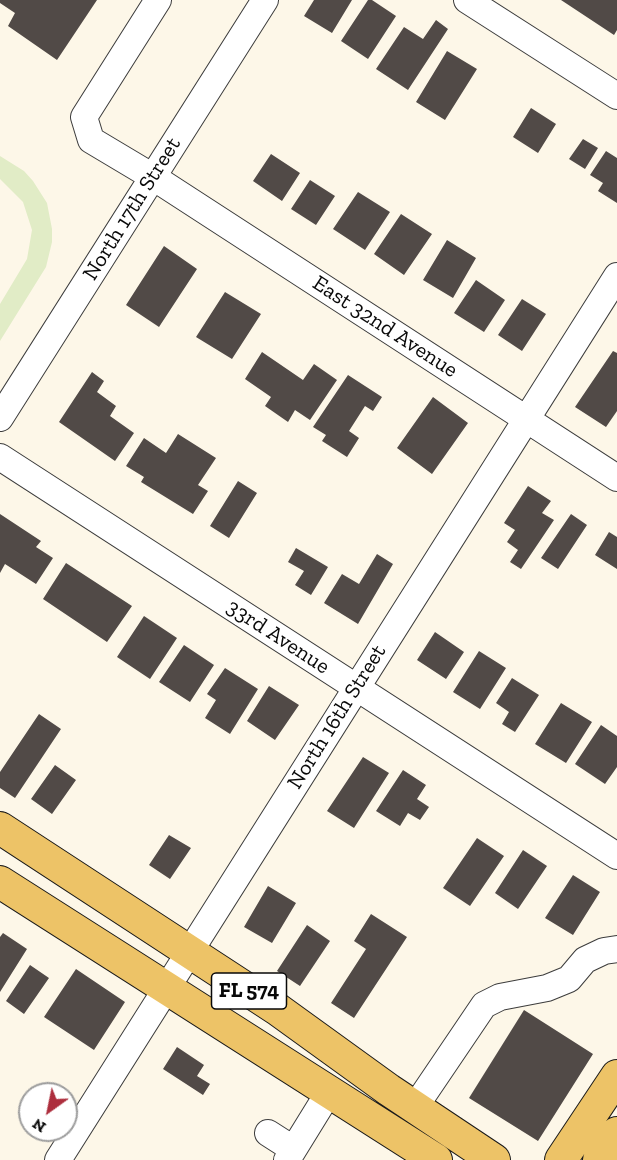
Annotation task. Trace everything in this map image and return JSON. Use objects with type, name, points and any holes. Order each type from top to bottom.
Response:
[{"type":"main road","name":"FL 574","points":[[0,828],[278,1009],[415,1107],[494,1160]]},
{"type":"main road","name":"FL 574","points":[[0,882],[329,1092],[423,1156]]},
{"type":"main road","points":[[561,1160],[617,1076]]},
{"type":"main road","points":[[599,1160],[617,1133]]},
{"type":"street","name":"East 32nd Avenue","points":[[158,0],[84,117],[91,140],[153,177],[617,478]]},
{"type":"street","name":"North 17th Street","points":[[0,418],[265,0]]},
{"type":"street","points":[[467,0],[617,96]]},
{"type":"street","name":"North 16th Street","points":[[58,1160],[168,990],[355,687],[617,276]]},
{"type":"street","name":"33rd Avenue","points":[[0,457],[617,856]]},
{"type":"street","points":[[415,1107],[484,1005],[500,997],[547,988],[569,979],[585,960],[604,951],[617,949]]},
{"type":"street","points":[[268,1133],[290,1155],[329,1092]]},
{"type":"green space","points":[[0,156],[24,171],[47,203],[52,242],[46,267],[0,341],[0,304],[27,259],[32,230],[23,202],[0,179]]},
{"type":"building","points":[[0,0],[97,0],[57,60],[8,26],[15,13],[0,3]]},
{"type":"building","points":[[314,0],[352,0],[332,33],[304,16]]},
{"type":"building","points":[[368,0],[372,0],[396,16],[368,59],[341,41]]},
{"type":"building","points":[[561,0],[617,0],[617,30],[614,35]]},
{"type":"building","points":[[436,20],[448,29],[408,90],[376,69],[404,27],[423,39]]},
{"type":"building","points":[[447,51],[477,69],[445,120],[416,102]]},
{"type":"building","points":[[531,108],[556,124],[538,153],[513,137]]},
{"type":"building","points":[[583,139],[598,148],[585,169],[569,159]]},
{"type":"building","points":[[606,151],[617,158],[617,203],[598,191],[603,183],[590,175]]},
{"type":"building","points":[[271,154],[300,173],[282,201],[253,181]]},
{"type":"building","points":[[310,180],[335,196],[316,225],[291,209]]},
{"type":"building","points":[[358,192],[390,212],[365,250],[333,229]]},
{"type":"building","points":[[401,214],[432,234],[404,275],[374,254]]},
{"type":"building","points":[[447,240],[476,258],[453,298],[423,280]]},
{"type":"building","points":[[164,246],[197,269],[159,327],[126,305]]},
{"type":"building","points":[[476,280],[505,300],[484,332],[454,313]]},
{"type":"building","points":[[225,292],[261,314],[232,359],[196,337]]},
{"type":"building","points":[[522,299],[546,314],[522,351],[498,335]]},
{"type":"building","points":[[613,351],[617,353],[617,411],[606,427],[575,407]]},
{"type":"building","points":[[262,352],[303,380],[314,364],[337,380],[310,420],[295,410],[288,422],[265,406],[271,397],[245,379]]},
{"type":"building","points":[[92,372],[104,381],[97,392],[116,406],[110,416],[134,433],[115,461],[59,422]]},
{"type":"building","points":[[348,375],[382,397],[373,411],[365,406],[349,431],[359,438],[347,457],[322,441],[326,435],[313,427]]},
{"type":"building","points":[[433,397],[468,423],[432,474],[397,448]]},
{"type":"building","points":[[178,434],[216,458],[198,485],[208,491],[193,514],[141,482],[144,477],[126,466],[144,438],[166,453]]},
{"type":"building","points":[[238,481],[257,493],[229,538],[210,526]]},
{"type":"building","points":[[528,486],[551,501],[542,513],[554,520],[521,569],[510,562],[518,550],[507,542],[515,530],[504,523]]},
{"type":"building","points":[[0,514],[41,541],[36,547],[53,558],[36,584],[5,564],[0,573]]},
{"type":"building","points":[[571,514],[587,525],[558,569],[541,558]]},
{"type":"building","points":[[609,532],[617,537],[617,569],[595,555]]},
{"type":"building","points":[[296,548],[328,567],[311,595],[295,585],[304,571],[288,562]]},
{"type":"building","points":[[377,554],[393,564],[358,624],[324,603],[342,574],[359,584]]},
{"type":"building","points":[[66,563],[132,606],[107,642],[43,599]]},
{"type":"building","points":[[144,616],[177,638],[150,679],[117,657]]},
{"type":"building","points":[[435,632],[464,652],[446,679],[417,660]]},
{"type":"building","points":[[184,645],[214,665],[190,702],[159,682]]},
{"type":"building","points":[[479,651],[506,668],[480,709],[453,692]]},
{"type":"building","points":[[225,668],[258,689],[230,734],[205,718],[216,700],[207,694]]},
{"type":"building","points":[[512,678],[539,695],[515,732],[502,724],[509,712],[496,703]]},
{"type":"building","points":[[269,686],[299,705],[275,740],[247,721]]},
{"type":"building","points":[[561,703],[592,722],[566,763],[535,744]]},
{"type":"building","points":[[39,714],[61,729],[15,798],[0,788],[0,772]]},
{"type":"building","points":[[601,725],[617,736],[617,767],[605,784],[575,764]]},
{"type":"building","points":[[363,757],[389,773],[354,828],[327,811]]},
{"type":"building","points":[[55,765],[76,780],[52,814],[31,799]]},
{"type":"building","points":[[403,770],[426,785],[417,799],[429,807],[420,820],[408,813],[400,826],[376,811]]},
{"type":"building","points":[[169,835],[191,848],[170,879],[149,865]]},
{"type":"building","points":[[477,838],[504,856],[470,906],[443,888]]},
{"type":"building","points":[[523,850],[547,866],[518,909],[495,893]]},
{"type":"building","points":[[573,875],[600,892],[573,935],[545,918]]},
{"type":"building","points":[[268,886],[296,903],[272,943],[244,927]]},
{"type":"building","points":[[371,914],[407,937],[354,1018],[331,1003],[366,949],[354,941]]},
{"type":"building","points":[[307,925],[330,941],[300,986],[277,971]]},
{"type":"building","points":[[3,933],[27,949],[0,992],[0,937]]},
{"type":"building","points":[[30,965],[49,978],[24,1014],[6,1001]]},
{"type":"building","points":[[76,969],[125,1002],[94,1050],[44,1017]]},
{"type":"building","points":[[524,1010],[593,1054],[538,1141],[469,1098]]},
{"type":"building","points":[[177,1047],[204,1065],[197,1076],[210,1084],[203,1095],[163,1069]]}]
